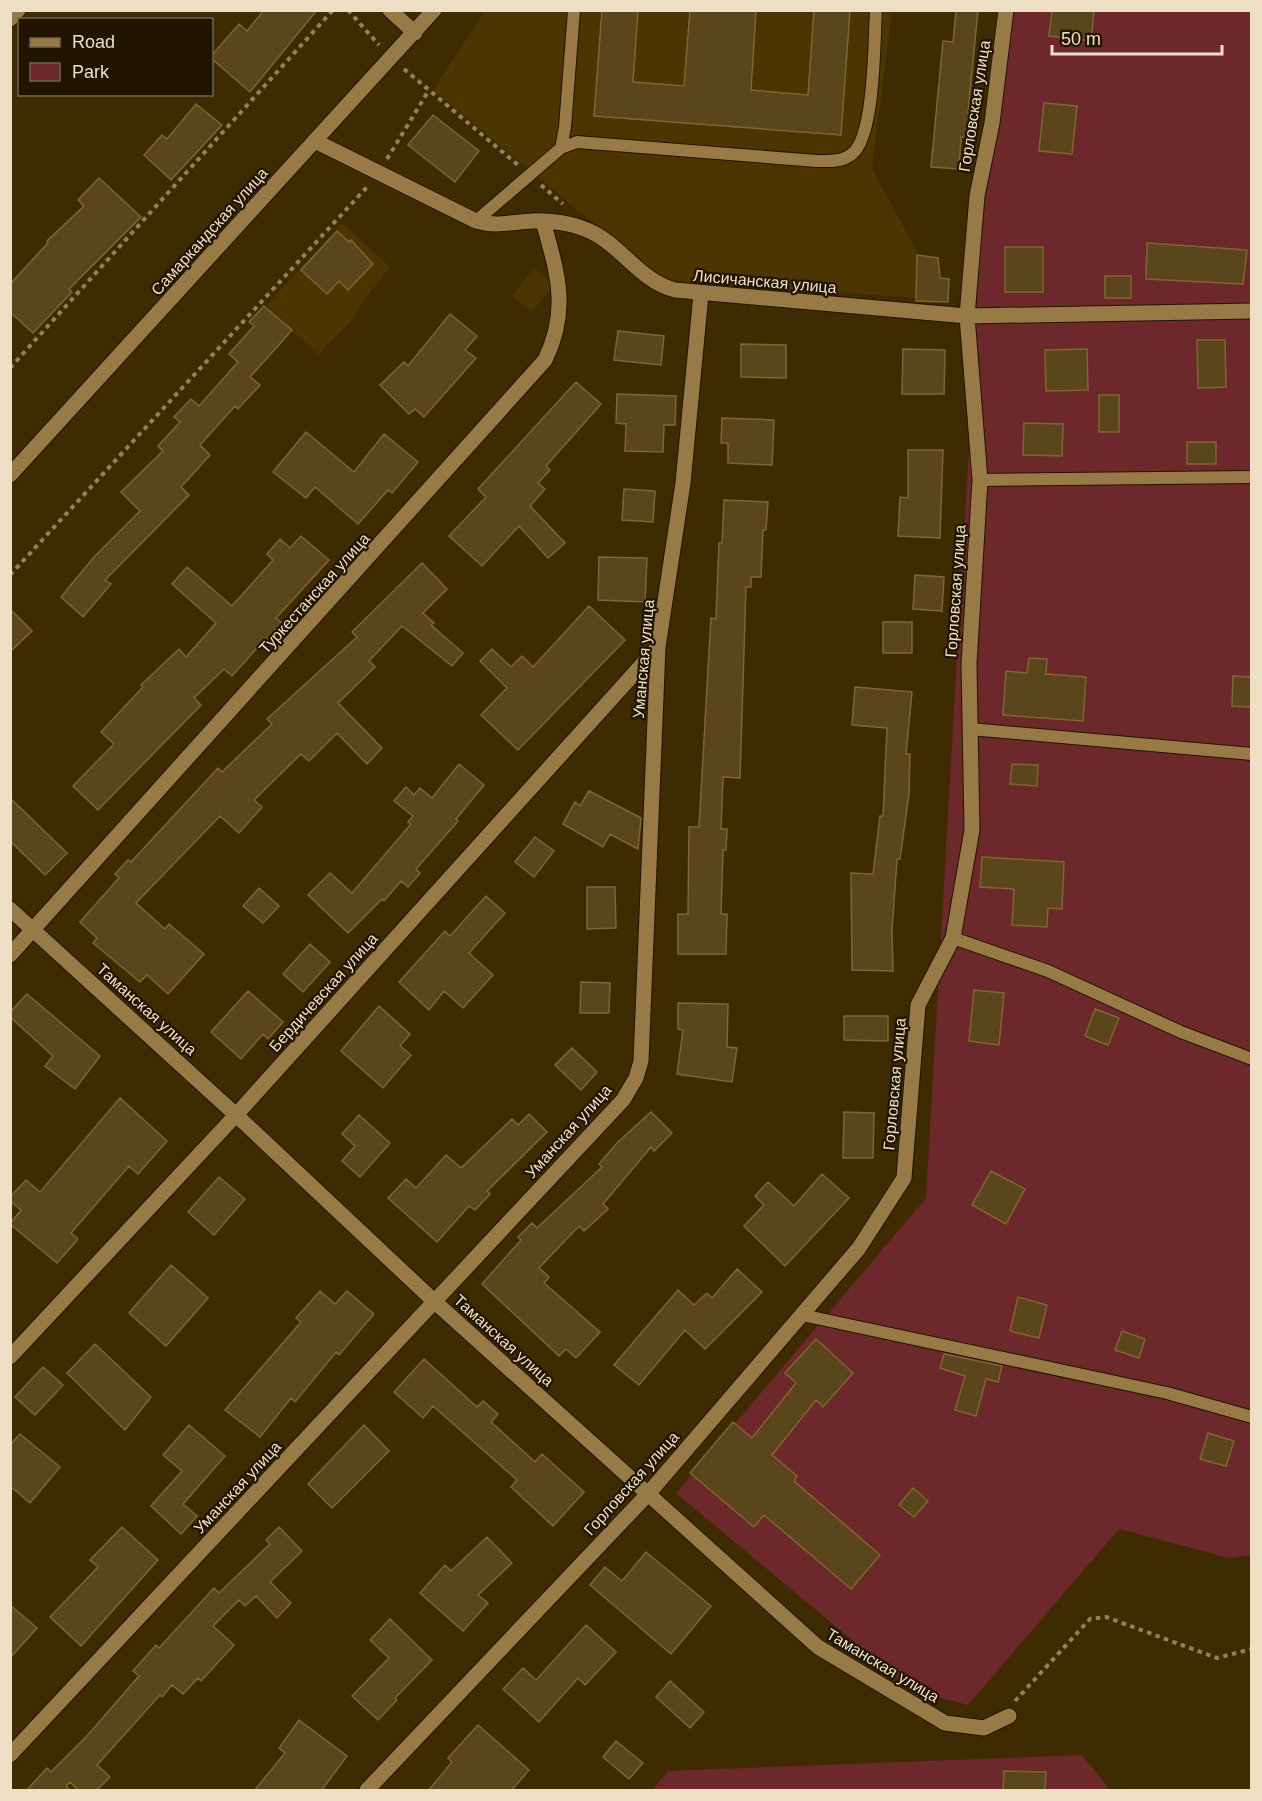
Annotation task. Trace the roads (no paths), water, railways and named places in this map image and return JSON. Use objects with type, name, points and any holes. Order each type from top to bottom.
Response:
[{"type":"street","points":[[10,19],[18,10]]},
{"type":"street","points":[[390,10],[415,33]]},
{"type":"street","name":"Самаркандская улица","points":[[10,475],[434,10]]},
{"type":"street","name":"Горловская улица","points":[[367,1791],[648,1494],[859,1248],[904,1178],[918,1005],[953,938],[972,830],[969,664],[980,480],[968,316],[978,196],[992,123],[1006,10]]},
{"type":"street","name":"Лисичанская улица","points":[[315,141],[476,221],[502,225],[543,220],[586,229],[600,236],[664,288],[701,294],[968,316],[1251,310]]},
{"type":"street","name":"Туркестанская улица","points":[[10,956],[545,360],[557,330],[560,300],[558,280],[543,220]]},
{"type":"street","name":"Уманская улица","points":[[10,1755],[623,1100],[636,1078],[641,1061],[658,647],[683,483],[701,294]]},
{"type":"street","name":"Бердичевская улица","points":[[10,1357],[236,1115],[658,647]]},
{"type":"street","name":"Таманская улица","points":[[10,909],[236,1115],[435,1302],[818,1647],[945,1723],[984,1728],[1009,1716]]},
{"type":"lane","points":[[561,148],[565,127],[574,10]]},
{"type":"lane","points":[[476,221],[561,148],[586,141],[817,161],[843,160],[859,147],[868,124],[876,10]]},
{"type":"lane","points":[[980,480],[1251,477]]},
{"type":"lane","points":[[970,729],[1251,754]]},
{"type":"lane","points":[[953,938],[1048,971],[1181,1032],[1251,1059]]},
{"type":"lane","points":[[802,1315],[1167,1393],[1251,1417]]}]
